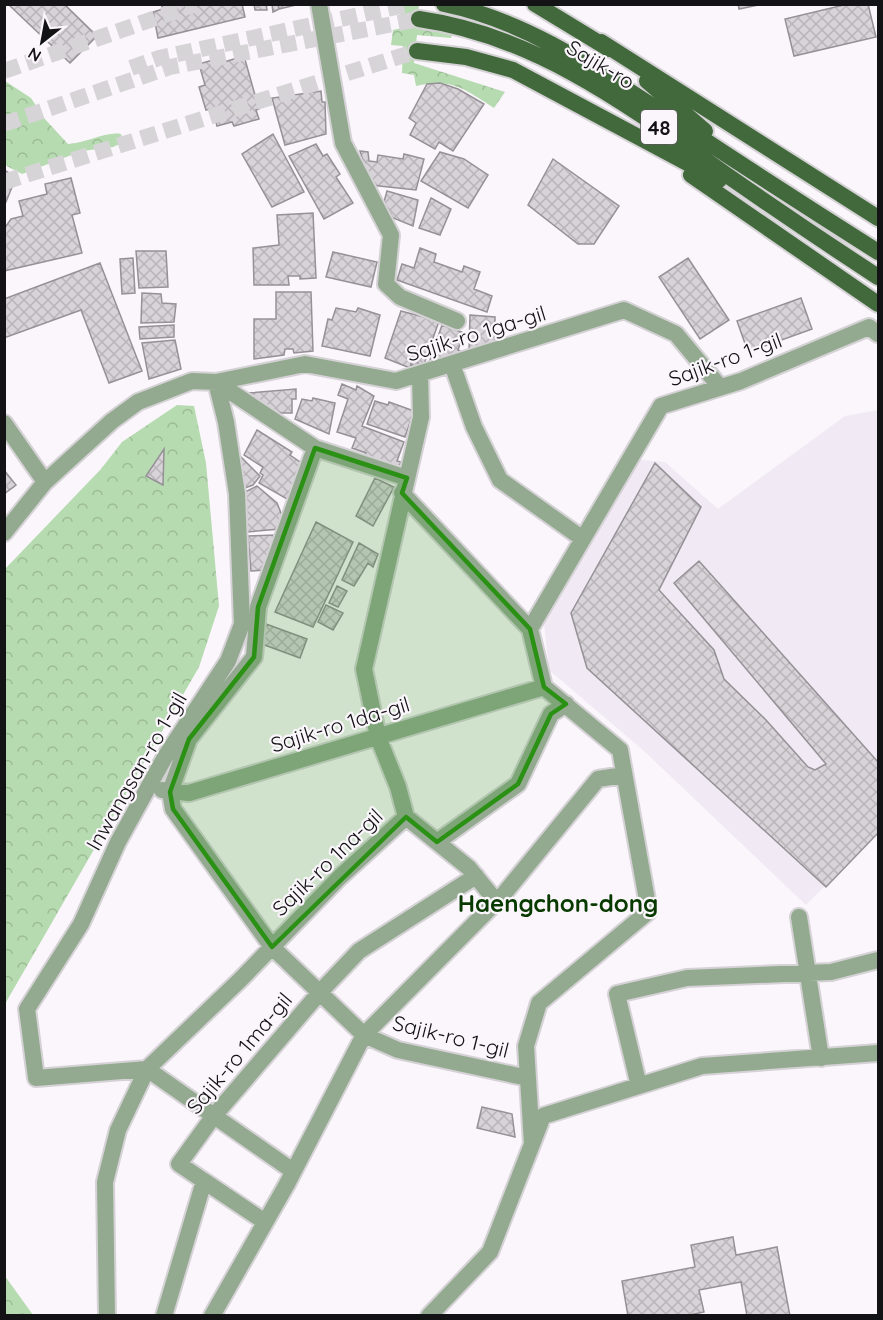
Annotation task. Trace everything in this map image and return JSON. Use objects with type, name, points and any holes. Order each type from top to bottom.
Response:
[{"type":"main road","name":"Sajik-ro","points":[[444,4],[489,15],[515,26],[601,73],[879,252]]},
{"type":"main road","name":"Sajik-ro","points":[[536,4],[601,42],[759,176]]},
{"type":"main road","name":"Sajik-ro","points":[[419,19],[459,24],[546,57],[643,116],[772,207],[879,277]]},
{"type":"main road","points":[[601,42],[879,218]]},
{"type":"main road","name":"Sajik-ro","points":[[417,51],[466,57],[513,70],[560,93],[641,140],[772,207]]},
{"type":"main road","points":[[641,140],[879,304]]},
{"type":"street","points":[[319,4],[343,142],[391,235],[386,284],[400,297],[458,321]]},
{"type":"street","name":"Sajik-ro 1ga-gil","points":[[216,382],[305,364],[396,381],[624,310],[676,334],[720,387]]},
{"type":"street","name":"Sajik-ro 1-gil","points":[[530,629],[661,406],[720,387],[869,327],[879,334]]},
{"type":"street","points":[[452,364],[474,427],[500,480],[583,539]]},
{"type":"street","name":"Sajik-ro 1na-gil","points":[[147,1069],[340,877],[406,817],[398,787],[378,736],[364,669],[421,417],[420,374]]},
{"type":"street","points":[[4,533],[45,482],[112,421],[138,402],[192,381],[216,382],[315,448],[405,486],[530,629],[544,687]]},
{"type":"street","name":"Inwangsan-ro 1-gil","points":[[147,1069],[36,1078],[33,1040],[27,1009],[81,924],[118,842],[149,786],[228,661],[242,624],[237,494],[226,422],[216,382]]},
{"type":"street","points":[[4,423],[45,482]]},
{"type":"street","points":[[272,947],[173,809],[170,792],[189,739],[254,657],[258,607],[315,448]]},
{"type":"street","name":"Sajik-ro 1-gil","points":[[532,1144],[526,1046],[540,1003],[649,911],[620,750],[544,687]]},
{"type":"street","name":"Sajik-ro 1da-gil","points":[[149,786],[170,792],[189,793],[544,687]]},
{"type":"street","points":[[437,842],[518,784],[551,714],[566,704]]},
{"type":"street","points":[[212,1316],[293,1171],[364,1035],[496,902],[598,779],[624,775]]},
{"type":"street","points":[[406,817],[476,876],[496,902]]},
{"type":"street","name":"Sajik-ro 1ma-gil","points":[[204,1181],[179,1164],[213,1117],[321,991],[359,951],[476,876]]},
{"type":"street","points":[[799,917],[821,1058]]},
{"type":"street","name":"Sajik-ro 1na-gil","points":[[272,947],[321,991],[364,1035]]},
{"type":"street","points":[[639,1086],[617,994],[687,978],[831,972],[879,960]]},
{"type":"street","name":"Sajik-ro 1-gil","points":[[364,1035],[398,1050],[528,1078]]},
{"type":"street","points":[[429,1316],[490,1252],[543,1116],[702,1066],[879,1053]]},
{"type":"street","points":[[107,1316],[105,1182],[118,1130],[147,1069],[293,1171]]},
{"type":"street","points":[[164,1316],[204,1181],[265,1222]]},
{"type":"highlighted area","points":[[315,448],[407,478],[402,493],[530,629],[544,687],[566,704],[551,714],[518,784],[437,842],[406,817],[272,947],[173,809],[170,792],[189,739],[254,657],[258,607]]},
{"type":"shaded area","points":[[878,410],[878,833],[806,905],[644,751],[549,670],[543,614],[632,459],[665,462],[718,509],[845,416]]},
{"type":"green space","points":[[399,5],[419,5],[417,25],[453,33],[451,38],[417,35],[414,63],[505,92],[494,108],[474,95],[449,84],[416,86],[414,75],[402,73],[403,46],[391,45],[393,30],[402,28]]},
{"type":"green space","points":[[5,81],[31,98],[44,118],[68,144],[115,134],[121,134],[124,142],[113,147],[82,151],[22,174],[5,165]]},
{"type":"green space","points":[[177,405],[194,406],[206,463],[219,606],[199,667],[5,1004],[5,569],[101,469],[122,442]]},
{"type":"green space","points":[[5,1276],[33,1315],[5,1315]]},
{"type":"building","points":[[8,4],[64,4],[97,36],[70,63]]},
{"type":"building","points":[[161,4],[242,4],[245,17],[158,38],[153,12],[163,9]]},
{"type":"building","points":[[254,4],[266,4],[267,10],[255,10]]},
{"type":"building","points":[[272,4],[278,4],[279,9],[273,12]]},
{"type":"building","points":[[278,4],[300,4],[279,9]]},
{"type":"building","points":[[738,4],[763,4],[739,9]]},
{"type":"building","points":[[848,4],[868,4],[876,37],[794,56],[785,19]]},
{"type":"building","points":[[244,56],[259,109],[256,110],[259,119],[234,126],[232,122],[217,126],[213,112],[220,110],[219,107],[206,110],[199,87],[205,85],[199,64],[223,57],[224,62]]},
{"type":"building","points":[[440,83],[458,89],[484,104],[453,151],[439,142],[435,149],[410,135],[416,123],[409,118],[427,84]]},
{"type":"building","points":[[321,91],[322,102],[325,102],[326,134],[285,145],[272,98]]},
{"type":"building","points":[[273,134],[304,192],[272,207],[242,154]]},
{"type":"building","points":[[316,144],[323,156],[327,154],[340,174],[336,177],[353,203],[324,219],[289,156]]},
{"type":"building","points":[[360,151],[368,152],[369,161],[377,162],[378,155],[403,159],[404,154],[424,159],[416,190],[370,185]]},
{"type":"building","points":[[440,152],[464,159],[488,175],[468,208],[421,181]]},
{"type":"building","points":[[553,159],[619,206],[594,244],[578,244],[528,205]]},
{"type":"building","points":[[4,170],[16,177],[6,202],[4,201]]},
{"type":"building","points":[[71,178],[80,213],[72,215],[82,253],[4,271],[4,229],[11,219],[23,216],[19,201],[47,194],[45,184]]},
{"type":"building","points":[[387,191],[418,200],[413,226],[393,218],[384,202]]},
{"type":"building","points":[[431,198],[451,209],[440,235],[419,228]]},
{"type":"building","points":[[313,213],[316,278],[300,279],[300,276],[288,276],[289,285],[254,285],[253,248],[279,245],[277,215]]},
{"type":"building","points":[[420,248],[436,254],[434,262],[462,272],[464,266],[480,272],[474,289],[492,296],[487,312],[397,280],[402,264],[414,268]]},
{"type":"building","points":[[136,251],[166,251],[168,287],[139,288]]},
{"type":"building","points":[[333,252],[377,262],[371,287],[326,277]]},
{"type":"building","points":[[133,258],[135,293],[122,294],[120,259]]},
{"type":"building","points":[[688,258],[729,320],[700,339],[659,277]]},
{"type":"building","points":[[100,263],[142,371],[109,383],[81,310],[4,338],[4,299]]},
{"type":"building","points":[[276,292],[311,292],[313,351],[294,353],[293,349],[285,349],[284,355],[254,359],[254,319],[276,319]]},
{"type":"building","points":[[142,293],[161,294],[162,303],[176,304],[174,322],[141,323]]},
{"type":"building","points":[[801,298],[812,329],[748,352],[737,321]]},
{"type":"building","points":[[336,308],[356,312],[358,308],[380,315],[370,356],[322,346],[328,319],[332,320]]},
{"type":"building","points":[[401,311],[439,321],[423,367],[418,363],[417,368],[411,364],[410,368],[385,358]]},
{"type":"building","points":[[470,315],[495,317],[495,344],[469,351]]},
{"type":"building","points":[[174,325],[174,337],[140,339],[139,327]]},
{"type":"building","points":[[442,325],[464,333],[458,350],[462,352],[429,363]]},
{"type":"building","points":[[175,340],[181,369],[149,379],[142,343]]},
{"type":"building","points":[[342,384],[356,390],[357,386],[374,396],[362,426],[404,442],[397,461],[401,462],[397,472],[364,457],[366,453],[352,448],[356,438],[337,432],[348,399],[338,395]]},
{"type":"building","points":[[296,389],[296,399],[292,399],[292,413],[275,413],[250,400],[249,393]]},
{"type":"building","points":[[313,398],[335,403],[329,434],[295,419],[302,399],[312,401]]},
{"type":"building","points":[[375,401],[388,405],[389,402],[414,411],[405,437],[367,424]]},
{"type":"building","points":[[257,430],[292,452],[290,455],[303,464],[287,499],[259,483],[263,475],[260,473],[263,467],[244,455]]},
{"type":"building","points":[[164,449],[163,485],[146,476]]},
{"type":"building","points":[[240,456],[260,476],[253,485],[242,489],[235,457]]},
{"type":"building","points":[[655,463],[701,507],[659,590],[714,650],[724,679],[766,720],[808,767],[815,770],[826,764],[674,583],[699,561],[878,762],[878,833],[826,887],[587,668],[571,613]]},
{"type":"building","points":[[4,470],[16,485],[4,494]]},
{"type":"building","points":[[375,478],[394,487],[373,526],[356,516]]},
{"type":"building","points":[[257,486],[277,503],[281,513],[285,513],[280,529],[247,532],[243,493]]},
{"type":"building","points":[[316,522],[353,542],[313,627],[275,612]]},
{"type":"building","points":[[276,535],[267,570],[251,571],[248,536]]},
{"type":"building","points":[[359,543],[378,554],[373,567],[368,563],[354,586],[342,580]]},
{"type":"building","points":[[337,586],[347,591],[338,607],[329,603]]},
{"type":"building","points":[[326,605],[343,613],[333,630],[318,622]]},
{"type":"building","points":[[266,624],[307,639],[300,658],[259,643]]},
{"type":"building","points":[[482,1107],[512,1114],[515,1137],[477,1128]]},
{"type":"building","points":[[733,1237],[736,1255],[777,1247],[790,1316],[747,1316],[741,1282],[699,1290],[704,1312],[685,1316],[628,1316],[622,1281],[695,1267],[691,1245]]},
{"type":"tunnel","points":[[4,71],[196,4]]},
{"type":"tunnel","points":[[131,68],[159,58],[410,4]]},
{"type":"tunnel","points":[[4,124],[170,67],[419,19]]},
{"type":"tunnel","points":[[4,182],[417,51]]},
{"type":"district","name":"Haengchon-dong","points":[[558,903]]}]
